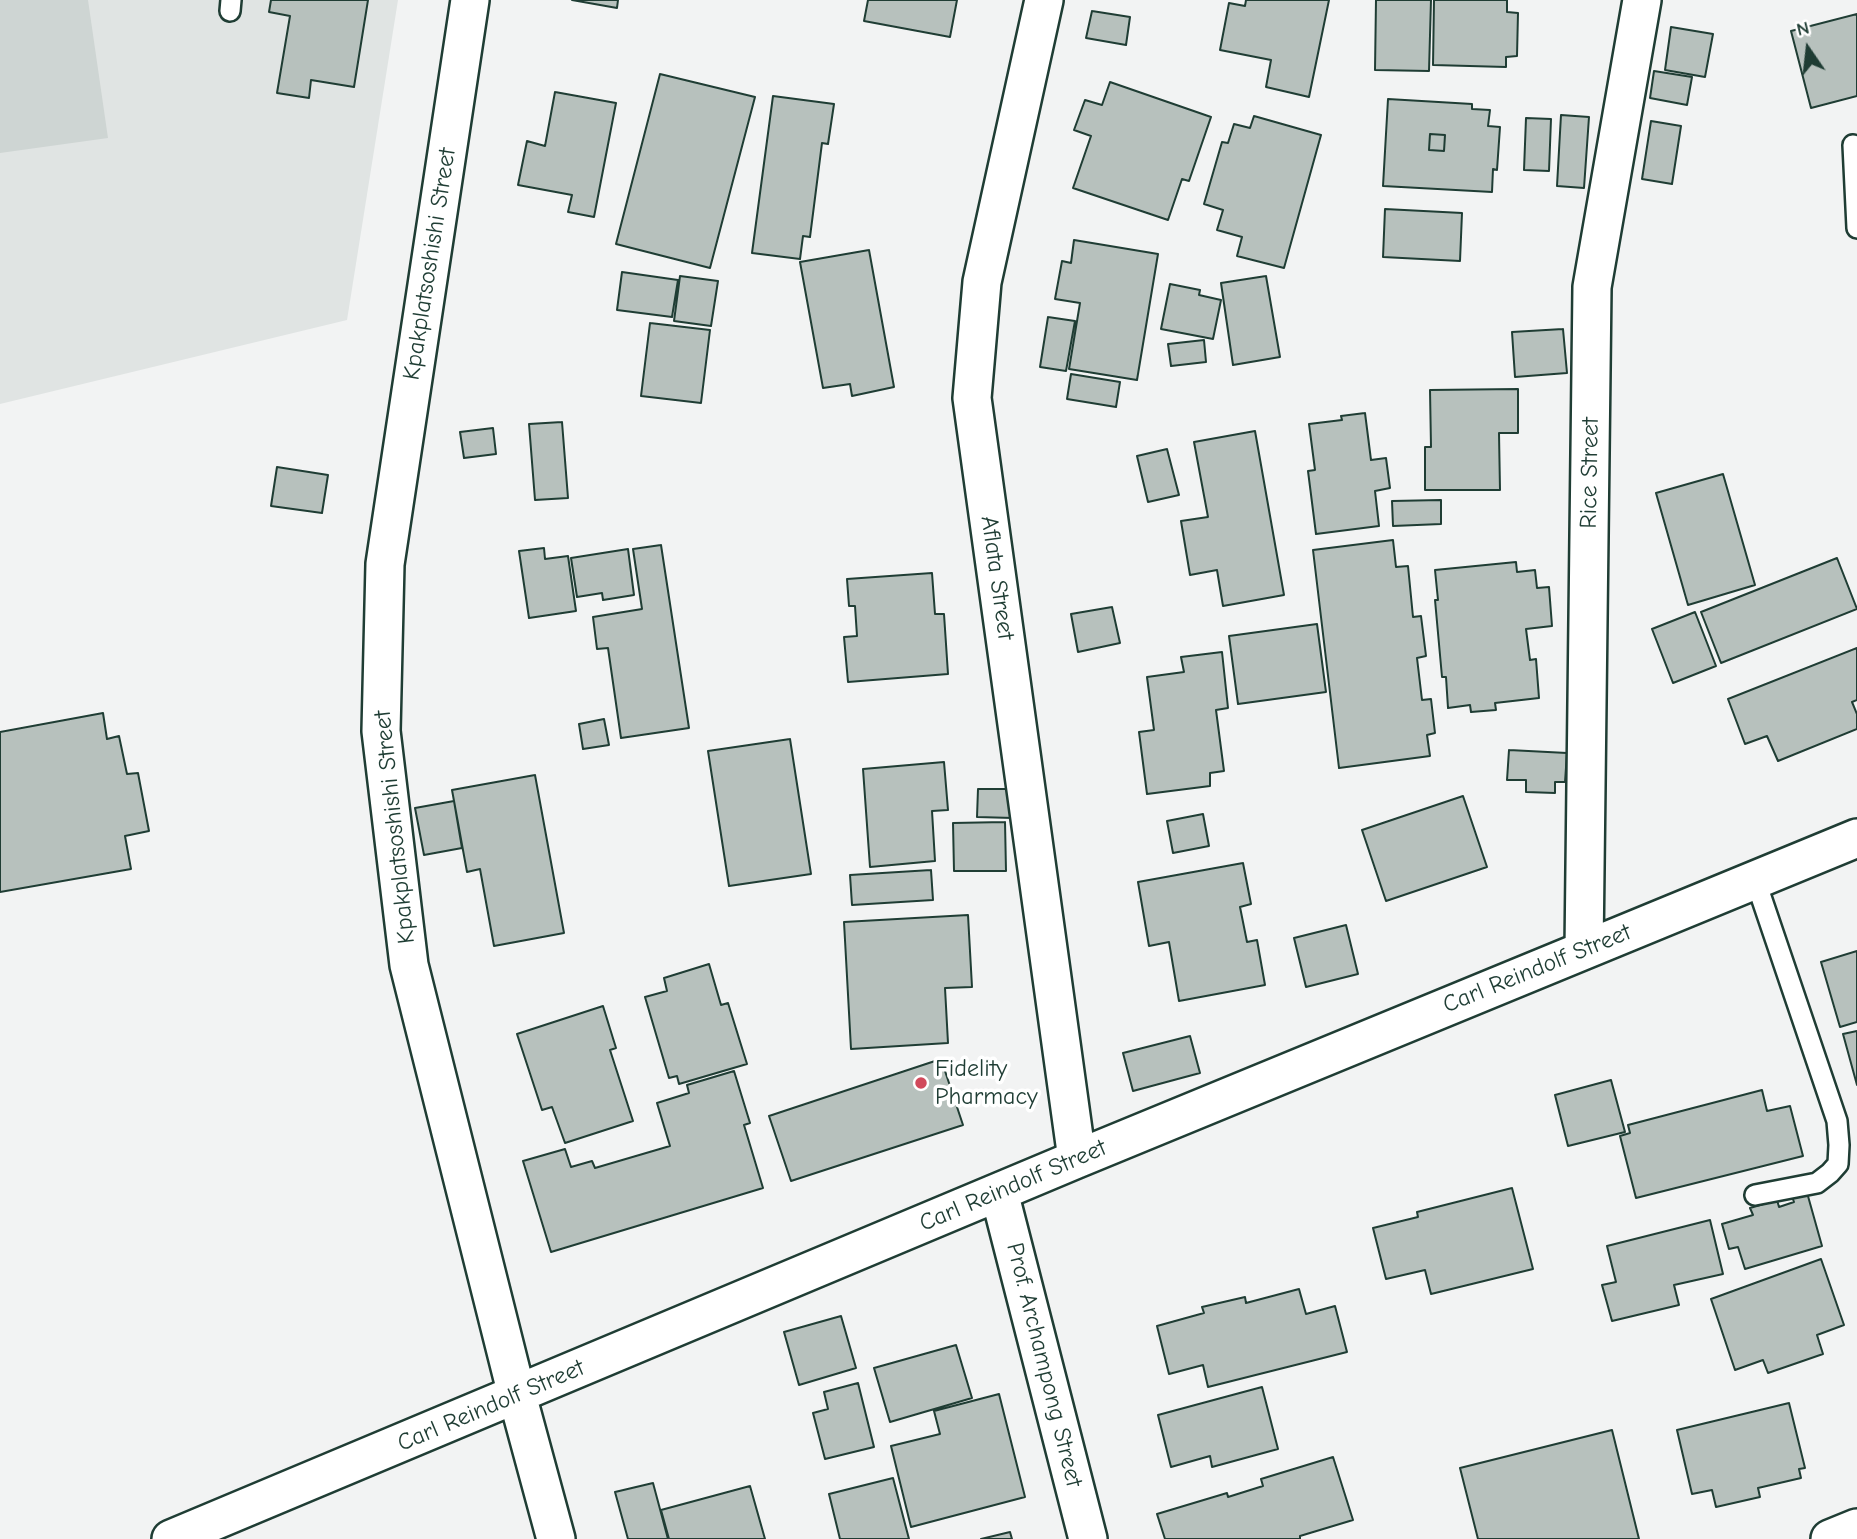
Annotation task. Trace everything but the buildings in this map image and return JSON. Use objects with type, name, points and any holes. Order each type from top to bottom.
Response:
[{"type":"street","name":"Kpakplatsoshishi Street","points":[[470,0],[385,564],[381,732],[409,965],[556,1539]]},
{"type":"street","name":"Aflata Street","points":[[1044,0],[982,282],[972,398],[1077,1159]]},
{"type":"street","name":"Rice Street","points":[[1584,950],[1592,287],[1642,0]]},
{"type":"street","name":"Carl Reindolf Street","points":[[172,1539],[1077,1159],[1857,838]]},
{"type":"street","name":"Prof. Archampong Street","points":[[999,1192],[1088,1539]]},
{"type":"street","points":[[1830,1539],[1857,1528]]},
{"type":"lane","points":[[1853,145],[1857,228]]},
{"type":"lane","points":[[1755,879],[1837,1121],[1839,1145],[1838,1164],[1817,1183],[1755,1195]]},
{"type":"shaded area","points":[[0,0],[398,0],[347,320],[0,404]]},
{"type":"shaded area","points":[[0,0],[88,0],[108,138],[0,153]]},
{"type":"place","name":"Fidelity Pharmacy","points":[[921,1083]]}]
